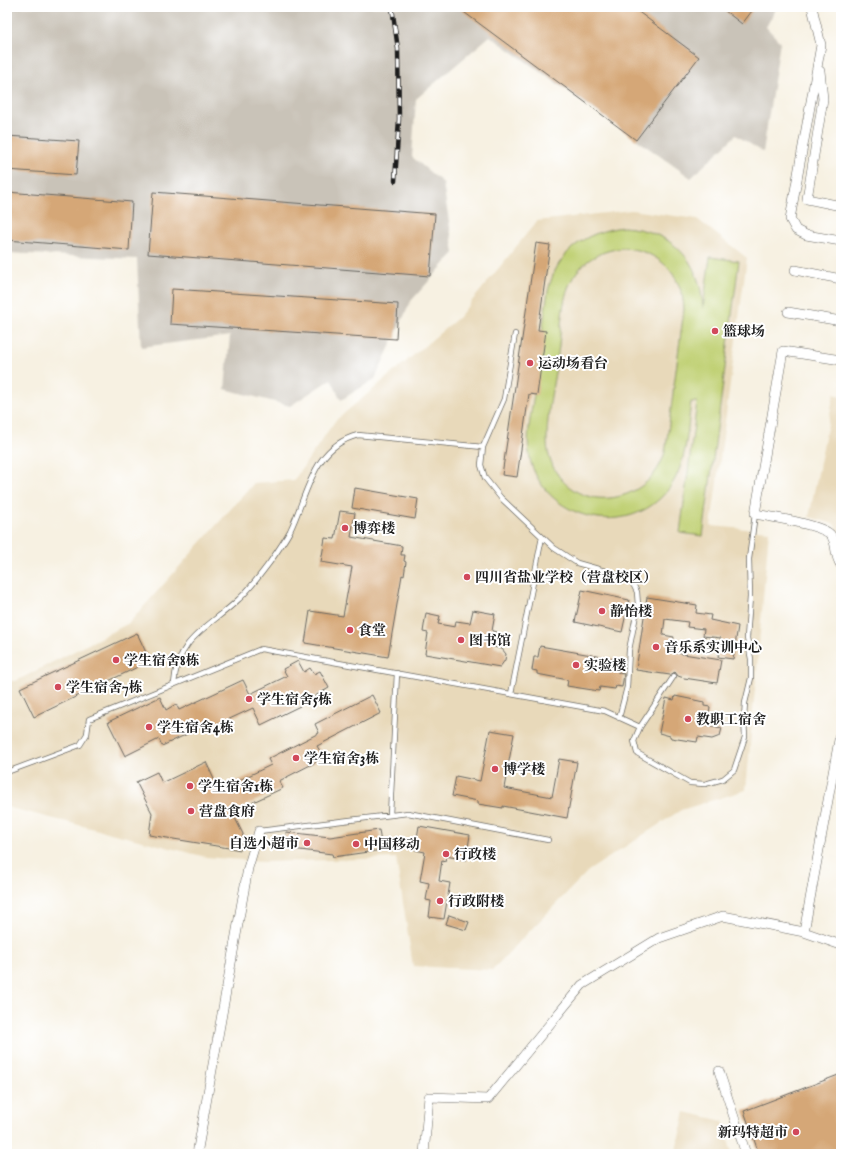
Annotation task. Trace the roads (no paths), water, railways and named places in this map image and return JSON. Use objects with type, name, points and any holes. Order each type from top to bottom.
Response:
[{"type":"street","points":[[812,7],[821,45],[790,219],[796,230],[806,235],[841,242]]},
{"type":"street","points":[[819,61],[823,99],[807,199],[841,206]]},
{"type":"street","points":[[795,270],[841,278]]},
{"type":"street","points":[[788,312],[841,321]]},
{"type":"street","points":[[841,360],[783,351],[755,514],[816,527],[830,534],[834,542],[836,559],[841,565]]},
{"type":"street","points":[[804,932],[841,729]]},
{"type":"street","points":[[197,1154],[248,868],[259,831]]},
{"type":"street","points":[[424,1154],[428,1097],[488,1099],[582,985],[659,938],[723,916],[804,932],[841,945]]},
{"type":"street","points":[[719,1071],[746,1154]]},
{"type":"lane","points":[[515,334],[504,399],[483,447],[481,465],[485,478],[501,498],[554,548],[577,563],[619,575],[632,582],[637,592],[638,605],[629,650],[627,687],[619,718]]},
{"type":"lane","points":[[174,684],[175,671],[179,657],[188,642],[240,599],[269,563],[290,532],[309,483],[321,459],[334,445],[358,435],[483,447]]},
{"type":"lane","points":[[674,676],[640,727],[634,741],[637,753],[690,783],[705,784],[723,779],[734,770],[745,737],[744,719],[751,678],[751,659],[747,638],[750,597],[749,558],[755,514]]},
{"type":"lane","points":[[511,694],[542,537]]},
{"type":"lane","points":[[7,772],[80,745],[87,734],[89,719],[261,649],[605,711],[640,727]]},
{"type":"lane","points":[[390,815],[398,673]]},
{"type":"lane","points":[[259,831],[408,813],[548,840]]},
{"type":"railway","points":[[392,7],[398,49],[399,119],[395,181]]},
{"type":"place","name":"篮球场","points":[[715,331]]},
{"type":"place","name":"运动场看台","points":[[530,363]]},
{"type":"place","name":"博弈楼","points":[[345,528]]},
{"type":"place","name":"四川省盐业学校（营盘校区）","points":[[467,577]]},
{"type":"place","name":"静怡楼","points":[[602,611]]},
{"type":"place","name":"食堂","points":[[350,630]]},
{"type":"place","name":"图书馆","points":[[461,640]]},
{"type":"place","name":"音乐系实训中心","points":[[656,647]]},
{"type":"place","name":"学生宿舍8栋","points":[[116,660]]},
{"type":"place","name":"实验楼","points":[[576,665]]},
{"type":"place","name":"学生宿舍7栋","points":[[58,687]]},
{"type":"place","name":"学生宿舍5栋","points":[[249,699]]},
{"type":"place","name":"教职工宿舍","points":[[688,719]]},
{"type":"place","name":"学生宿舍4栋","points":[[149,727]]},
{"type":"place","name":"学生宿舍3栋","points":[[296,758]]},
{"type":"place","name":"博学楼","points":[[495,769]]},
{"type":"place","name":"学生宿舍1栋","points":[[190,786]]},
{"type":"place","name":"营盘食府","points":[[191,811]]},
{"type":"place","name":"自选小超市","points":[[307,843]]},
{"type":"place","name":"中国移动","points":[[356,844]]},
{"type":"place","name":"行政楼","points":[[446,854]]},
{"type":"place","name":"行政附楼","points":[[440,901]]},
{"type":"place","name":"新玛特超市","points":[[796,1132]]}]
